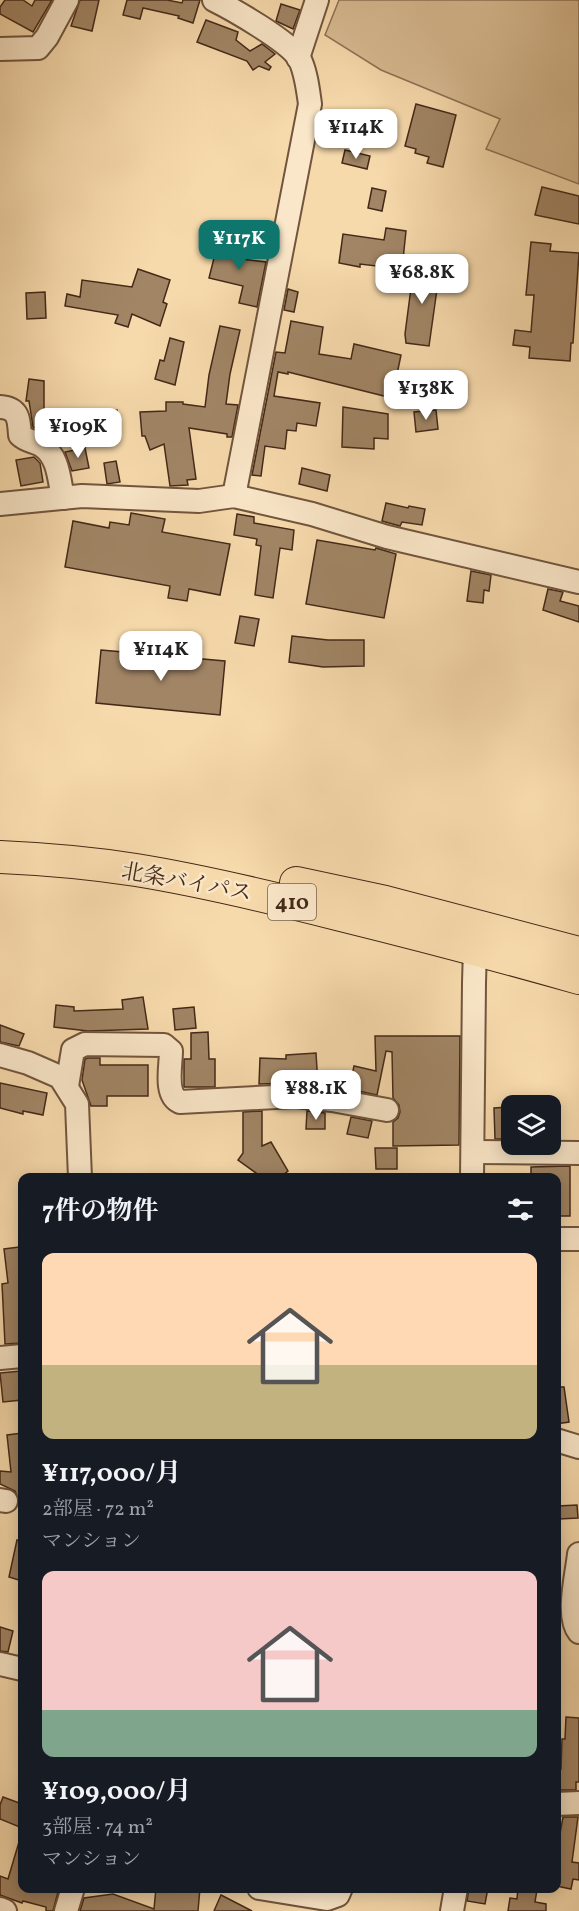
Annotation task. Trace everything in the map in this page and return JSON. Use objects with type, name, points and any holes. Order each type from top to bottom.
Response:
[{"type":"highway","name":"北条バイパス","points":[[0,848],[103,855],[273,878],[385,902],[579,978]]},
{"type":"highway","name":"北条バイパス","points":[[0,857],[91,864],[200,881],[478,938],[579,953]]},
{"type":"street","points":[[0,49],[38,48],[47,37],[67,0]]},
{"type":"street","points":[[214,0],[235,10],[259,26],[298,58],[307,83],[310,104],[234,496]]},
{"type":"street","points":[[298,58],[317,0]]},
{"type":"street","points":[[0,407],[16,412],[19,418],[20,435],[25,440],[41,445],[54,458],[63,498]]},
{"type":"street","points":[[0,504],[82,496],[199,501],[234,496],[312,514],[387,537],[579,582]]},
{"type":"street","points":[[472,1173],[478,938]]},
{"type":"street","points":[[67,1086],[73,1050],[85,1044],[164,1045],[171,1051],[170,1093],[175,1100],[180,1102],[295,1096],[387,1110]]},
{"type":"street","points":[[0,1055],[28,1063],[60,1077],[67,1086],[77,1104],[80,1173]]},
{"type":"street","points":[[472,1152],[579,1153]]},
{"type":"street","points":[[561,1239],[579,1239]]},
{"type":"street","points":[[0,1358],[18,1356]]},
{"type":"street","points":[[561,1442],[579,1447]]},
{"type":"street","points":[[579,1554],[573,1603],[575,1626],[579,1632]]},
{"type":"street","points":[[561,1804],[579,1803]]},
{"type":"street","points":[[66,1911],[71,1893]]},
{"type":"street","points":[[290,1893],[327,1899],[339,1893]]},
{"type":"street","points":[[452,1911],[455,1893]]},
{"type":"street","points":[[0,1909],[5,1911]]},
{"type":"shaded area","points":[[339,0],[579,0],[579,184],[486,149],[500,119],[381,70],[325,35]]},
{"type":"building","points":[[5,0],[23,0],[32,6],[35,0],[52,0],[33,32],[0,14],[0,7]]},
{"type":"building","points":[[80,0],[99,0],[92,31],[71,26]]},
{"type":"building","points":[[127,0],[167,0],[182,3],[183,0],[200,0],[193,23],[178,18],[179,16],[143,8],[140,19],[123,15]]},
{"type":"building","points":[[281,4],[300,10],[293,29],[276,21]]},
{"type":"building","points":[[206,20],[238,32],[236,40],[250,51],[262,44],[275,54],[265,62],[271,67],[269,70],[259,66],[253,70],[247,61],[197,42]]},
{"type":"building","points":[[416,104],[456,115],[443,167],[427,163],[429,157],[415,153],[416,149],[405,146]]},
{"type":"building","points":[[345,150],[370,156],[367,169],[342,163]]},
{"type":"building","points":[[542,187],[579,196],[579,224],[535,215]]},
{"type":"building","points":[[372,188],[386,191],[382,211],[368,208]]},
{"type":"building","points":[[386,228],[406,231],[402,269],[360,264],[360,267],[339,263],[343,234],[384,240]]},
{"type":"building","points":[[229,236],[246,240],[241,259],[266,262],[257,307],[239,303],[243,286],[209,278],[216,250],[225,253]]},
{"type":"building","points":[[531,242],[551,244],[550,251],[579,253],[570,361],[529,358],[530,347],[513,345],[515,330],[531,332],[534,295],[526,295]]},
{"type":"building","points":[[414,265],[440,268],[429,346],[406,343],[405,334]]},
{"type":"building","points":[[138,269],[170,280],[163,302],[167,304],[160,326],[132,314],[128,327],[115,323],[118,315],[65,306],[67,294],[80,297],[82,280],[132,287]]},
{"type":"building","points":[[288,289],[298,292],[294,312],[284,310]]},
{"type":"building","points":[[45,292],[46,318],[27,319],[26,293]]},
{"type":"building","points":[[291,321],[323,327],[319,354],[351,359],[354,344],[401,355],[392,398],[288,372],[288,374],[278,372],[274,396],[320,403],[316,426],[297,423],[296,431],[287,430],[285,449],[265,446],[261,476],[252,475],[276,352],[285,353]]},
{"type":"building","points":[[220,326],[240,330],[226,404],[238,405],[232,437],[227,437],[227,434],[189,428],[196,479],[187,480],[188,485],[170,486],[164,444],[150,450],[145,436],[142,436],[140,412],[166,411],[166,402],[183,402],[183,404],[205,407],[209,375]]},
{"type":"building","points":[[170,338],[184,342],[175,385],[155,379],[160,360],[164,361]]},
{"type":"building","points":[[29,379],[44,381],[44,420],[117,410],[118,424],[88,428],[89,435],[49,434],[33,427],[29,401],[26,401]]},
{"type":"building","points":[[343,407],[388,414],[388,439],[374,438],[374,449],[342,447]]},
{"type":"building","points":[[436,410],[438,429],[416,432],[414,412]]},
{"type":"building","points":[[85,448],[89,468],[72,471],[65,452]]},
{"type":"building","points":[[34,457],[40,463],[43,482],[21,486],[16,460]]},
{"type":"building","points":[[116,461],[120,482],[107,484],[104,463]]},
{"type":"building","points":[[302,468],[330,475],[327,491],[299,484]]},
{"type":"building","points":[[386,503],[425,509],[422,525],[402,522],[400,526],[382,521]]},
{"type":"building","points":[[131,513],[165,519],[162,532],[230,544],[220,595],[189,589],[187,601],[168,598],[170,586],[65,567],[73,521],[109,528],[110,522],[129,525]]},
{"type":"building","points":[[237,514],[254,517],[254,523],[294,530],[292,550],[280,548],[273,598],[255,595],[261,546],[256,545],[257,539],[234,535]]},
{"type":"building","points":[[317,540],[375,550],[376,548],[396,554],[384,618],[306,604]]},
{"type":"building","points":[[471,571],[491,575],[489,591],[484,590],[483,603],[467,601]]},
{"type":"building","points":[[548,589],[563,592],[560,601],[579,606],[579,622],[543,610]]},
{"type":"building","points":[[240,616],[259,619],[254,646],[235,643]]},
{"type":"building","points":[[292,636],[328,640],[364,640],[364,666],[323,667],[289,662]]},
{"type":"building","points":[[101,650],[225,661],[220,715],[96,703]]},
{"type":"building","points":[[143,997],[148,1029],[88,1031],[54,1027],[56,1005],[74,1007],[74,1011],[123,1009],[122,1000]]},
{"type":"building","points":[[194,1007],[196,1028],[175,1030],[173,1009]]},
{"type":"building","points":[[0,1025],[24,1034],[19,1046],[0,1042]]},
{"type":"building","points":[[208,1032],[209,1059],[215,1059],[215,1087],[184,1087],[184,1059],[191,1059],[191,1033]]},
{"type":"building","points":[[375,1036],[460,1036],[459,1145],[393,1146],[393,1122],[398,1118],[400,1112],[399,1105],[393,1098],[392,1052],[386,1051],[377,1095],[349,1089],[354,1066],[376,1071]]},
{"type":"building","points":[[316,1053],[318,1085],[259,1084],[260,1058],[286,1059],[286,1055]]},
{"type":"building","points":[[100,1058],[100,1065],[148,1065],[148,1096],[107,1096],[107,1106],[91,1106],[82,1080],[85,1059]]},
{"type":"building","points":[[0,1083],[47,1093],[43,1115],[23,1111],[23,1114],[0,1108]]},
{"type":"building","points":[[494,1108],[501,1108],[501,1139],[495,1139]]},
{"type":"building","points":[[262,1111],[262,1146],[271,1142],[288,1171],[285,1173],[256,1173],[238,1160],[243,1153],[243,1112]]},
{"type":"building","points":[[307,1111],[325,1113],[325,1129],[306,1129]]},
{"type":"building","points":[[351,1117],[372,1121],[368,1138],[347,1134]]},
{"type":"building","points":[[375,1148],[397,1148],[397,1169],[376,1169]]},
{"type":"building","points":[[570,1166],[570,1216],[561,1216],[561,1173],[531,1173],[531,1167]]},
{"type":"building","points":[[18,1247],[18,1343],[5,1344],[2,1284],[8,1283],[4,1249]]},
{"type":"building","points":[[18,1371],[18,1400],[3,1402],[0,1373]]},
{"type":"building","points":[[561,1387],[564,1387],[569,1422],[561,1423]]},
{"type":"building","points":[[18,1434],[18,1498],[15,1491],[0,1484],[0,1471],[11,1472],[7,1435]]},
{"type":"building","points":[[577,1505],[578,1518],[561,1519],[561,1506]]},
{"type":"building","points":[[17,1540],[18,1540],[18,1580],[9,1577]]},
{"type":"building","points":[[0,1627],[13,1631],[8,1652],[0,1651]]},
{"type":"building","points":[[566,1717],[579,1718],[579,1782],[576,1782],[576,1790],[561,1790],[562,1739],[565,1739]]},
{"type":"building","points":[[3,1797],[18,1803],[18,1826],[0,1819],[0,1805]]},
{"type":"building","points":[[563,1817],[578,1817],[572,1862],[579,1863],[579,1880],[573,1879],[571,1889],[561,1887]]},
{"type":"building","points":[[18,1845],[18,1893],[58,1893],[53,1911],[46,1911],[46,1907],[23,1901],[22,1903],[0,1895],[0,1876],[8,1879]]},
{"type":"building","points":[[156,1893],[200,1893],[198,1911],[80,1911],[84,1898],[113,1894],[154,1909]]},
{"type":"building","points":[[468,1893],[487,1893],[485,1904],[467,1901]]},
{"type":"building","points":[[518,1893],[536,1893],[535,1902],[546,1904],[546,1911],[508,1911],[510,1898],[517,1899]]},
{"type":"building","points":[[221,1895],[252,1911],[214,1911]]}]
